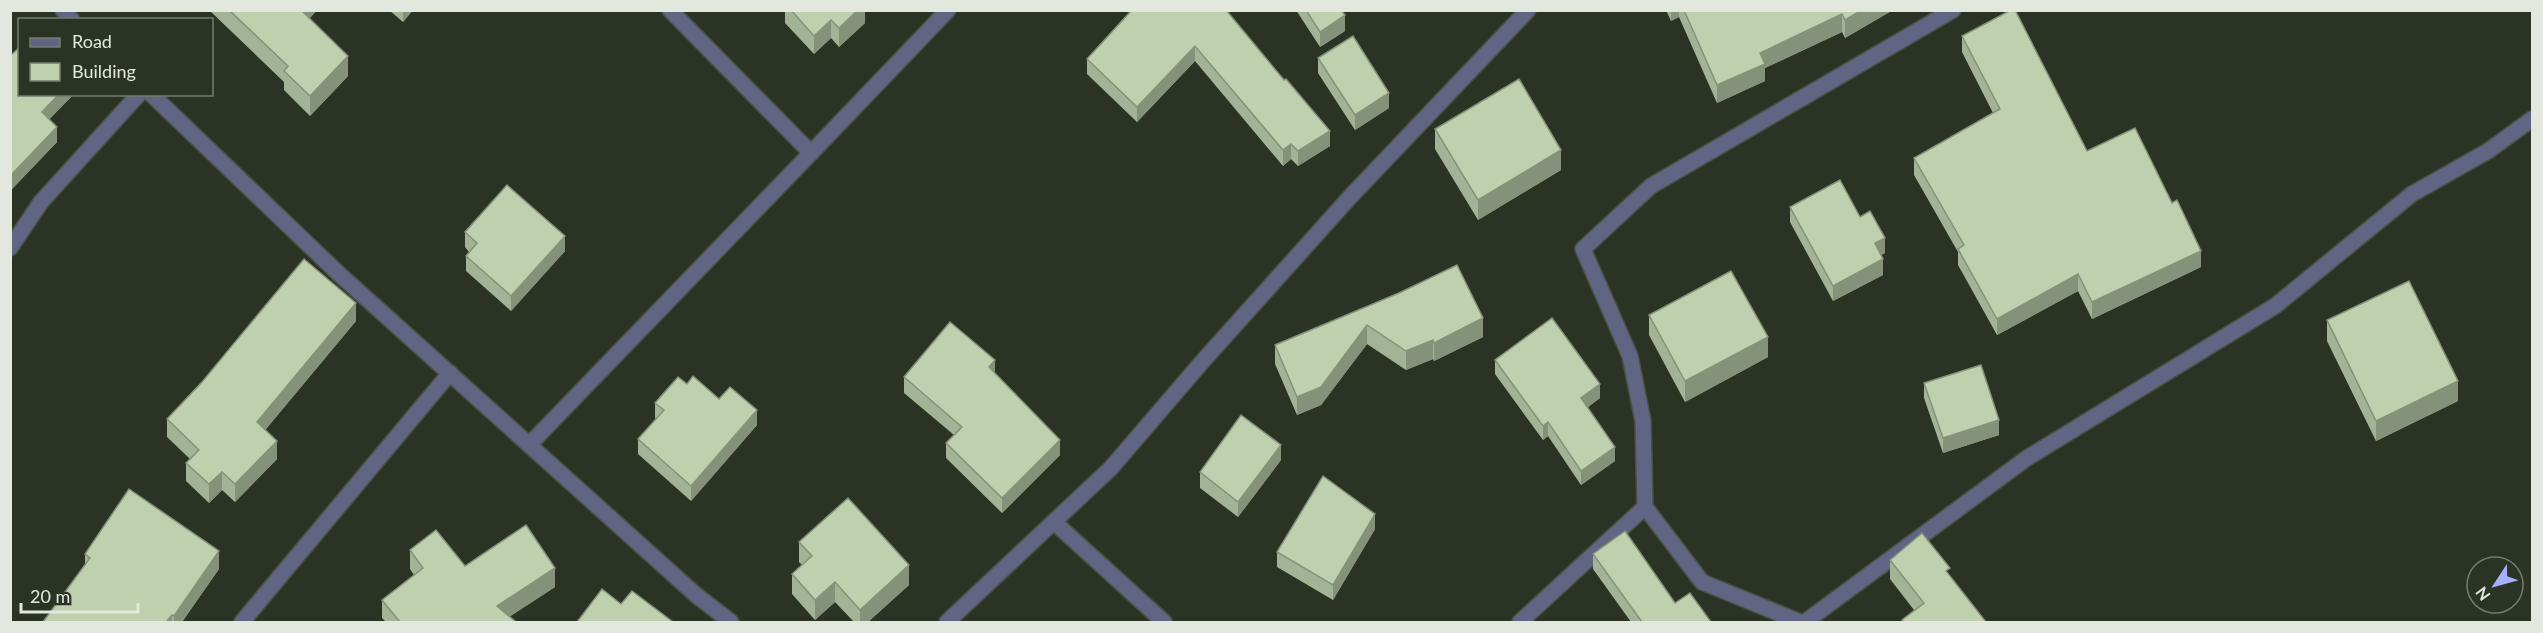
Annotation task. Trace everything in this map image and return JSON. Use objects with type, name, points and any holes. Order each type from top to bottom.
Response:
[{"type":"street","points":[[670,10],[811,153]]},
{"type":"street","points":[[529,445],[948,10]]},
{"type":"street","points":[[947,622],[1111,468],[1202,362],[1350,197],[1528,10]]},
{"type":"street","points":[[1800,622],[1770,617],[1702,582],[1644,507],[1644,421],[1630,356],[1583,249],[1651,186],[1953,10]]},
{"type":"street","points":[[10,248],[41,202],[137,96]]},
{"type":"street","points":[[153,96],[338,273],[696,595],[731,622]]},
{"type":"street","points":[[1805,622],[2027,458],[2275,306],[2412,194],[2488,151],[2532,118]]},
{"type":"street","points":[[242,622],[450,373]]},
{"type":"street","points":[[1520,622],[1644,507]]},
{"type":"street","points":[[1054,522],[1164,622]]},
{"type":"building","points":[[229,10],[301,10],[348,56],[310,96],[284,71],[288,66]]},
{"type":"building","points":[[791,10],[858,10],[839,28],[831,20],[814,36]]},
{"type":"building","points":[[1132,10],[1226,10],[1330,131],[1298,151],[1291,144],[1283,150],[1195,46],[1137,107],[1087,59]]},
{"type":"building","points":[[1306,10],[1341,10],[1345,15],[1320,32]]},
{"type":"building","points":[[1684,10],[1862,10],[1845,20],[1842,14],[1760,53],[1765,64],[1717,85]]},
{"type":"building","points":[[2015,10],[2087,151],[2135,128],[2172,203],[2177,200],[2201,251],[2092,302],[2078,274],[1997,319],[1958,249],[1964,245],[1914,158],[2000,109],[1962,36]]},
{"type":"building","points":[[1353,36],[1389,93],[1355,115],[1318,58]]},
{"type":"building","points":[[18,49],[18,96],[57,96],[42,112],[57,127],[12,174],[10,172],[10,56]]},
{"type":"building","points":[[1519,79],[1561,150],[1478,200],[1435,129]]},
{"type":"building","points":[[1840,180],[1860,217],[1870,211],[1885,238],[1875,243],[1883,259],[1833,286],[1790,207]]},
{"type":"building","points":[[507,185],[565,236],[511,296],[466,256],[477,243],[465,232]]},
{"type":"building","points":[[304,259],[356,303],[257,422],[277,441],[235,484],[222,472],[209,484],[186,463],[199,450],[167,419],[202,382]]},
{"type":"building","points":[[1457,265],[1483,318],[1434,343],[1433,340],[1406,351],[1367,325],[1321,387],[1297,397],[1275,345],[1399,293]]},
{"type":"building","points":[[1731,271],[1768,337],[1685,381],[1649,315]]},
{"type":"building","points":[[2409,281],[2458,381],[2376,421],[2327,320]]},
{"type":"building","points":[[1552,318],[1600,384],[1581,398],[1615,447],[1581,471],[1548,422],[1543,426],[1495,360]]},
{"type":"building","points":[[950,322],[995,360],[989,367],[1060,440],[1002,498],[946,443],[962,427],[904,377]]},
{"type":"building","points":[[1981,365],[1999,420],[1943,438],[1924,383]]},
{"type":"building","points":[[693,376],[719,399],[730,387],[757,410],[691,486],[638,439],[664,410],[655,403],[678,377],[687,384]]},
{"type":"building","points":[[1241,415],[1281,445],[1238,502],[1200,472]]},
{"type":"building","points":[[1323,476],[1375,514],[1333,585],[1277,552]]},
{"type":"building","points":[[129,489],[219,551],[174,616],[172,615],[166,622],[43,622],[90,558],[85,554]]},
{"type":"building","points":[[848,498],[909,565],[860,610],[835,582],[815,600],[792,574],[812,556],[799,542]]},
{"type":"building","points":[[526,525],[555,568],[497,606],[516,622],[400,622],[382,600],[423,568],[410,550],[436,530],[465,566]]},
{"type":"building","points":[[1625,531],[1675,603],[1690,593],[1711,622],[1642,622],[1593,554]]},
{"type":"building","points":[[1922,533],[1950,568],[1946,571],[1986,622],[1904,622],[1902,620],[1924,603],[1890,560]]},
{"type":"building","points":[[602,589],[621,604],[632,591],[673,622],[577,622]]}]
